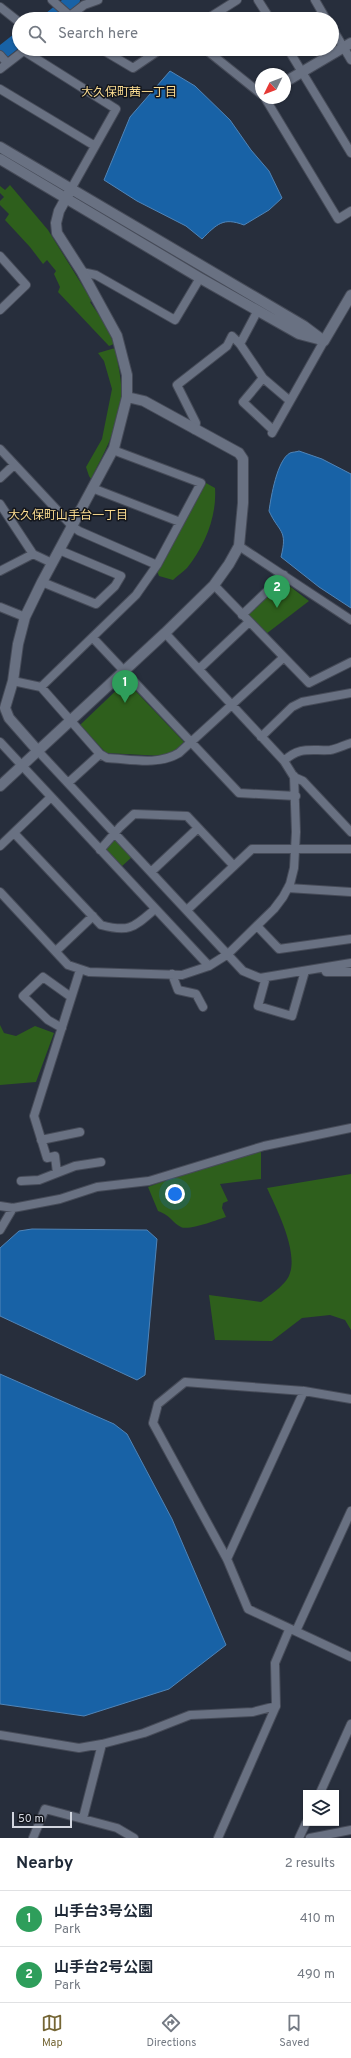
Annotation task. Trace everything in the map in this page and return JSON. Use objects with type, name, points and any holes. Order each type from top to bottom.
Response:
[{"type":"street","points":[[52,0],[64,12]]},
{"type":"street","points":[[75,12],[84,5],[98,0]]},
{"type":"street","points":[[218,12],[237,0]]},
{"type":"street","points":[[258,0],[266,12]]},
{"type":"street","points":[[315,0],[322,12]]},
{"type":"street","points":[[0,7],[12,16]]},
{"type":"street","points":[[339,36],[347,45],[351,60]]},
{"type":"street","points":[[0,55],[7,63]]},
{"type":"street","points":[[0,69],[17,56]]},
{"type":"street","points":[[34,56],[116,108],[68,193],[57,217],[56,223],[57,233],[82,272],[117,336],[127,374],[127,397],[113,450],[52,563],[25,617],[18,644],[13,681],[3,707],[9,718],[68,783],[243,970],[260,978],[351,963]]},
{"type":"street","points":[[113,56],[133,68],[150,56]]},
{"type":"street","points":[[215,56],[255,89]]},
{"type":"street","points":[[292,56],[351,153]]},
{"type":"street","points":[[291,78],[329,56]]},
{"type":"street","points":[[0,89],[95,146]]},
{"type":"street","points":[[269,104],[338,219],[351,211]]},
{"type":"street","points":[[0,146],[68,193],[200,278],[299,334],[324,341]]},
{"type":"street","points":[[0,159],[68,193],[304,326],[324,341]]},
{"type":"street","points":[[0,256],[26,285],[0,310]]},
{"type":"street","points":[[82,272],[96,275],[175,320],[200,278]]},
{"type":"street","points":[[263,378],[243,402],[273,432],[351,295]]},
{"type":"street","points":[[240,344],[258,310]]},
{"type":"street","points":[[195,430],[196,423],[177,385],[227,346],[232,336],[240,344],[263,378],[290,401]]},
{"type":"street","points":[[0,786],[165,633],[214,585],[229,564],[239,546],[243,503],[243,459],[238,453],[144,401],[127,397]]},
{"type":"street","points":[[0,449],[72,526],[79,531],[157,564]]},
{"type":"street","points":[[41,687],[136,595],[157,564],[201,483],[113,450]]},
{"type":"street","points":[[0,478],[14,465]]},
{"type":"street","points":[[92,488],[180,522]]},
{"type":"street","points":[[0,504],[33,554],[52,563]]},
{"type":"street","points":[[239,546],[351,620]]},
{"type":"street","points":[[42,582],[96,604],[115,586],[121,576],[59,550]]},
{"type":"street","points":[[0,571],[33,554]]},
{"type":"street","points":[[242,615],[284,576]]},
{"type":"street","points":[[214,585],[308,684],[351,662]]},
{"type":"street","points":[[0,607],[25,617]]},
{"type":"street","points":[[199,669],[249,622]]},
{"type":"street","points":[[165,633],[284,761],[294,776],[303,781],[351,832]]},
{"type":"street","points":[[93,638],[239,793],[296,796]]},
{"type":"street","points":[[13,681],[41,687],[100,754],[107,758],[159,761],[170,758],[191,742],[283,658]]},
{"type":"street","points":[[261,737],[292,707],[302,702],[351,693]]},
{"type":"street","points":[[0,742],[210,966]]},
{"type":"street","points":[[284,761],[291,753],[304,750],[332,750],[351,743]]},
{"type":"street","points":[[68,783],[100,754]]},
{"type":"street","points":[[0,892],[68,965],[80,970],[89,972],[182,975],[210,966],[228,954],[274,909],[288,888],[294,868],[296,796],[294,776]]},
{"type":"street","points":[[0,846],[51,797]]},
{"type":"street","points":[[100,850],[115,834],[120,826],[134,814],[187,816],[234,866]]},
{"type":"street","points":[[151,872],[198,828]]},
{"type":"street","points":[[14,833],[101,925],[118,929],[135,926],[155,909]]},
{"type":"street","points":[[187,910],[252,849],[351,850]]},
{"type":"street","points":[[288,888],[351,892]]},
{"type":"street","points":[[56,951],[93,916]]},
{"type":"street","points":[[257,926],[279,949],[351,939]]},
{"type":"street","points":[[323,968],[326,972],[351,972]]},
{"type":"street","points":[[57,1173],[55,1156],[47,1158],[34,1116],[80,970]]},
{"type":"street","points":[[266,977],[258,1006],[292,1016],[305,971]]},
{"type":"street","points":[[172,974],[178,990],[196,994],[204,1007]]},
{"type":"street","points":[[62,1028],[48,1020],[23,996],[42,977],[71,997]]},
{"type":"street","points":[[0,1206],[13,1208],[60,1199],[97,1188],[148,1181],[264,1146],[351,1128]]},
{"type":"street","points":[[41,1140],[80,1132]]},
{"type":"street","points":[[21,1181],[39,1180],[75,1166],[101,1162]]},
{"type":"street","points":[[0,1230],[13,1208]]},
{"type":"street","points":[[351,1399],[304,1391],[185,1382],[158,1404],[153,1422],[227,1560],[248,1609],[351,1658]]},
{"type":"street","points":[[227,1560],[304,1391]]},
{"type":"street","points":[[218,1838],[276,1706],[275,1663],[351,1510]]},
{"type":"street","points":[[0,1735],[79,1748],[102,1744],[144,1733],[190,1715],[252,1712],[276,1706]]},
{"type":"street","points":[[321,1790],[351,1724]]},
{"type":"street","points":[[83,1818],[102,1744]]},
{"type":"street","points":[[33,1838],[45,1809],[117,1828],[134,1838]]},
{"type":"street","points":[[299,1838],[305,1826]]},
{"type":"street","points":[[310,1838],[351,1830]]},
{"type":"green space","points":[[10,185],[48,230],[92,301],[90,302],[106,325],[114,344],[109,346],[58,292],[60,287],[54,274],[56,271],[47,260],[43,264],[30,247],[5,220],[9,214],[0,205],[0,201],[4,197],[0,193],[0,186],[5,190]]},
{"type":"green space","points":[[115,348],[120,374],[121,401],[117,421],[91,479],[86,467],[102,439],[112,389],[104,361],[98,353]]},
{"type":"green space","points":[[206,483],[215,488],[214,509],[212,520],[199,550],[187,568],[173,580],[159,576],[157,571],[184,518]]},
{"type":"green space","points":[[283,581],[309,601],[266,634],[247,614]]},
{"type":"green space","points":[[126,681],[184,742],[175,751],[163,756],[106,753],[80,725]]},
{"type":"green space","points":[[116,838],[132,857],[121,867],[107,852],[107,846]]},
{"type":"green space","points":[[0,1025],[4,1033],[16,1036],[35,1026],[54,1033],[36,1082],[0,1085]]},
{"type":"green space","points":[[261,1150],[261,1179],[220,1184],[228,1201],[223,1203],[222,1208],[226,1217],[209,1223],[185,1228],[181,1227],[166,1215],[158,1211],[148,1187],[185,1173]]},
{"type":"green space","points":[[351,1174],[351,1330],[345,1320],[330,1315],[302,1318],[272,1341],[215,1340],[209,1295],[261,1302],[285,1282],[290,1273],[292,1262],[287,1235],[267,1188]]},
{"type":"water","points":[[170,71],[195,86],[230,120],[251,150],[269,171],[282,198],[269,210],[244,225],[231,222],[221,223],[212,229],[202,239],[186,226],[137,201],[104,180],[130,117]]},
{"type":"water","points":[[299,451],[322,459],[351,474],[351,608],[319,587],[281,557],[283,536],[269,511],[270,505],[275,479],[285,457],[290,453]]},
{"type":"water","points":[[32,1229],[147,1230],[157,1239],[145,1375],[137,1380],[0,1316],[0,1248],[19,1231]]},
{"type":"water","points":[[0,1374],[114,1424],[127,1434],[172,1519],[226,1645],[169,1689],[84,1716],[0,1704]]},
{"type":"waterway","points":[[58,12],[73,0]]},
{"type":"waterway","points":[[0,54],[12,45]]},
{"type":"place","name":"山手台2号公園","points":[[277,608]]},
{"type":"place","name":"山手台3号公園","points":[[125,703]]},
{"type":"district","name":"大久保町茜一丁目","points":[[129,93]]},
{"type":"district","name":"大久保町山手台一丁目","points":[[68,516]]}]
